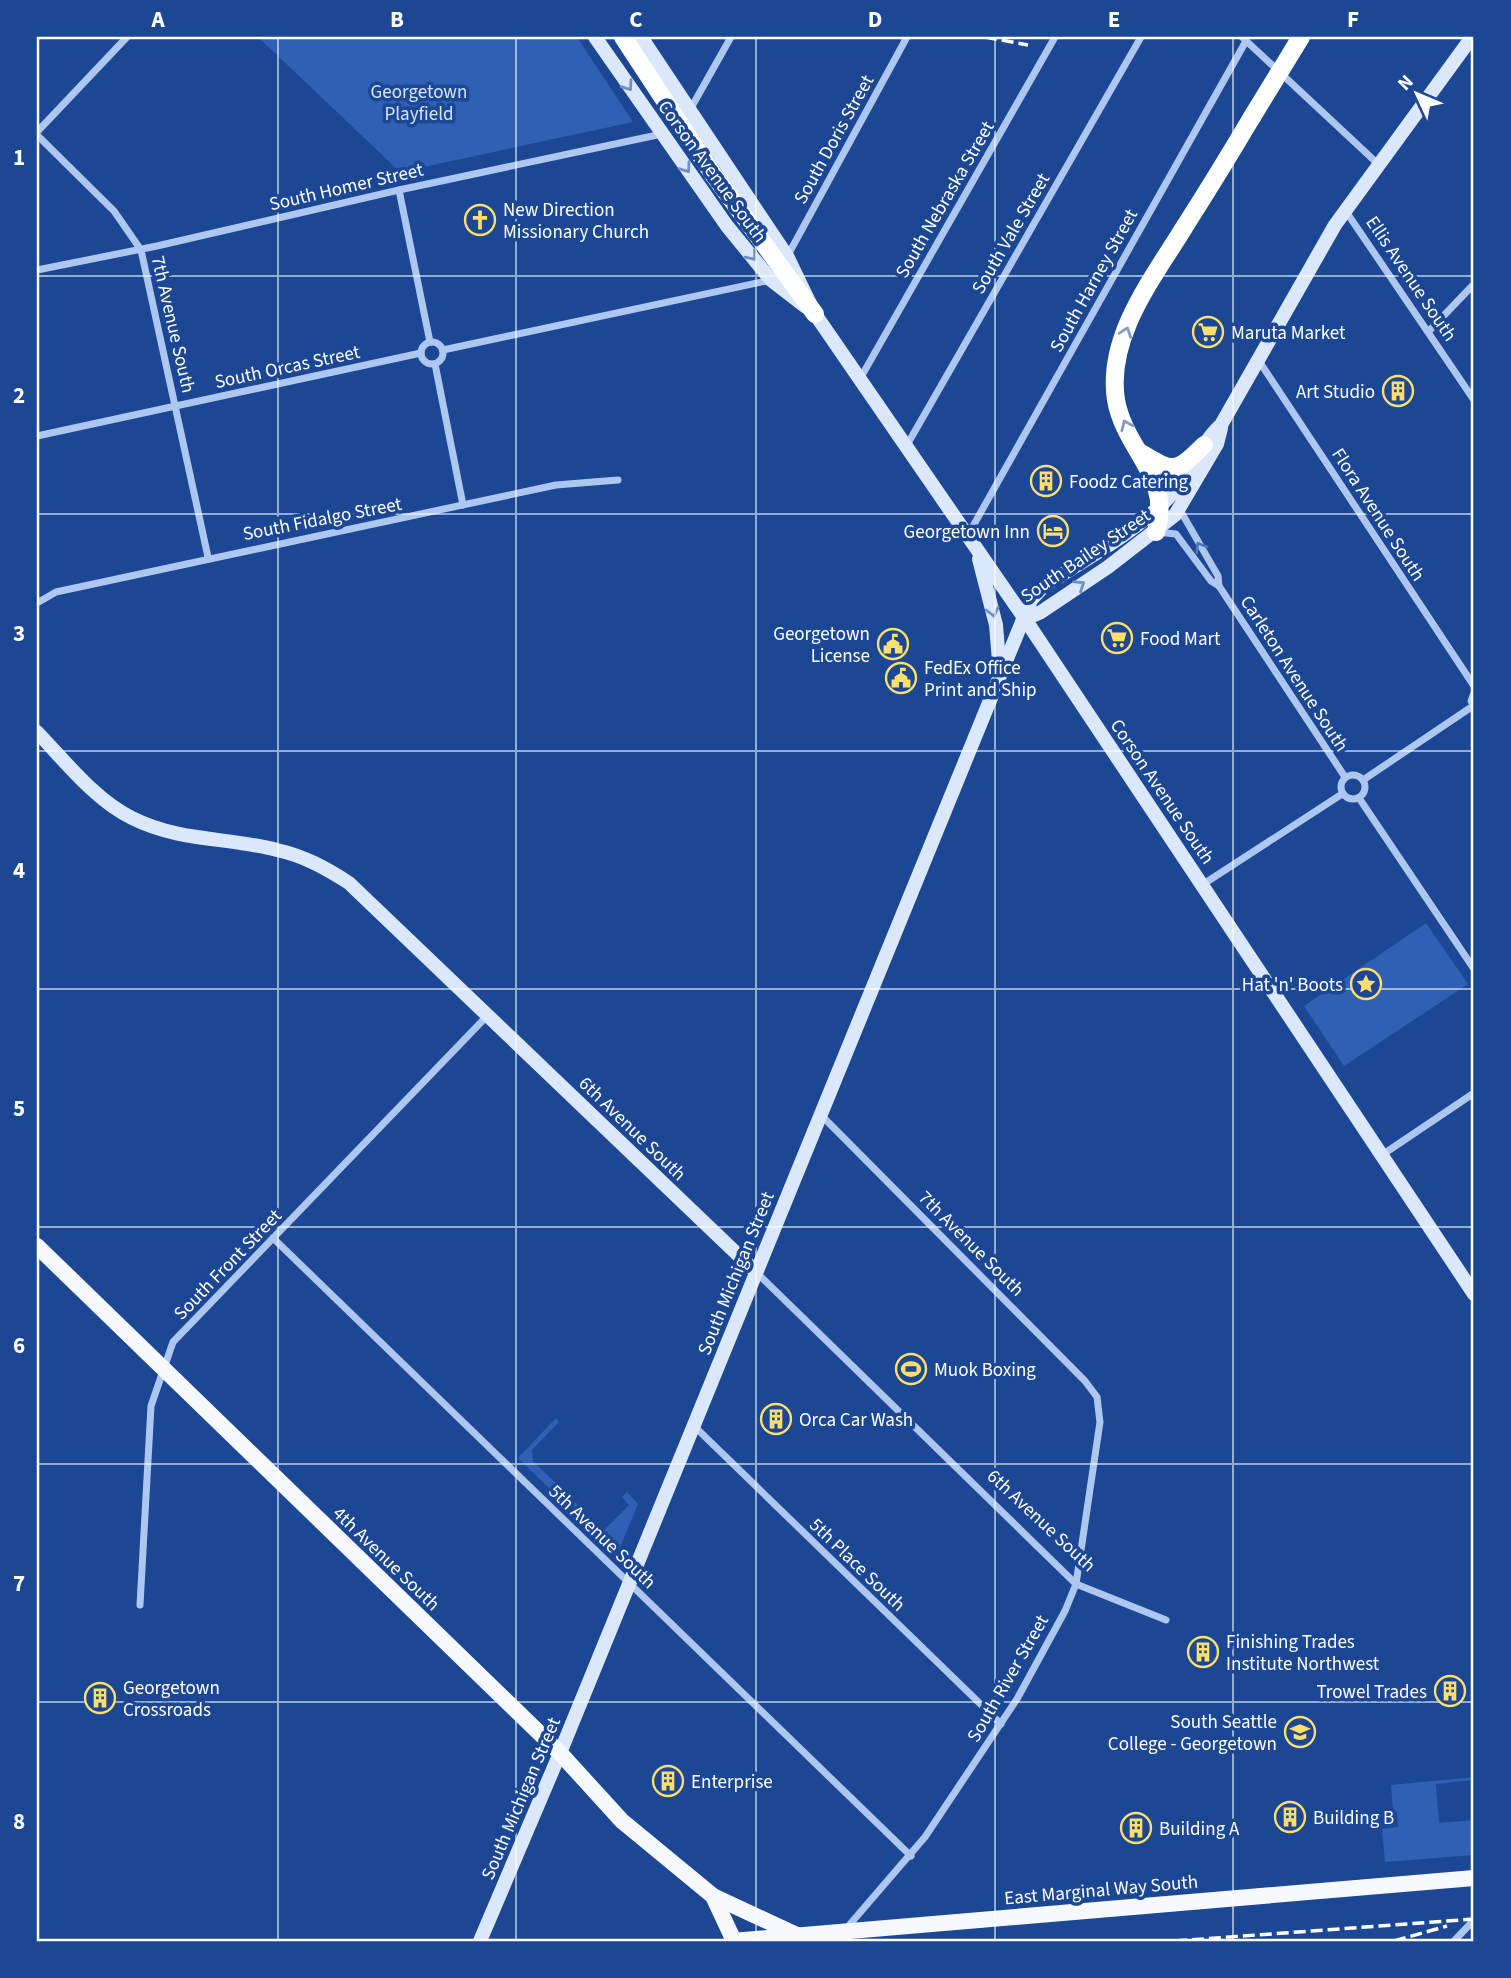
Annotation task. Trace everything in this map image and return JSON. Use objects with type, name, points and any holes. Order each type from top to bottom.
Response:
[{"type":"highway","points":[[623,37],[750,226],[815,314]]},
{"type":"highway","points":[[1156,532],[1170,506],[1138,451],[1116,399],[1115,371],[1123,339],[1139,302],[1301,37]]},
{"type":"highway","points":[[1138,451],[1160,465],[1173,469],[1185,464],[1204,445]]},
{"type":"main road","name":"Corson Avenue South","points":[[595,37],[727,226],[771,280],[815,314]]},
{"type":"main road","name":"Corson Avenue South","points":[[641,37],[691,108],[787,256],[815,314],[861,377],[1025,619],[1474,1294]]},
{"type":"main road","name":"South Bailey Street","points":[[1170,506],[1204,445],[1221,425],[1345,209],[1472,37]]},
{"type":"main road","name":"South Bailey Street","points":[[1025,619],[1031,600],[1043,587],[1170,506],[1217,444],[1222,434],[1221,425]]},
{"type":"main road","name":"South Bailey Street","points":[[1025,619],[1041,612],[1156,532]]},
{"type":"main road","points":[[972,541],[994,614],[1001,678]]},
{"type":"main road","name":"South Michigan Street","points":[[480,1941],[560,1754],[1025,619]]},
{"type":"main road","name":"6th Avenue South","points":[[37,732],[98,793],[130,817],[174,834],[275,849],[327,869],[364,897],[756,1272]]},
{"type":"main road","name":"4th Avenue South","points":[[37,1246],[560,1754],[622,1821],[713,1896],[798,1939]]},
{"type":"main road","name":"East Marginal Way South","points":[[734,1941],[798,1939],[1474,1878]]},
{"type":"main road","name":"4th Avenue South","points":[[713,1896],[734,1941]]},
{"type":"street","points":[[37,134],[127,37]]},
{"type":"street","points":[[691,108],[731,37]]},
{"type":"street","name":"South Doris Street","points":[[787,256],[907,37]]},
{"type":"street","name":"South Nebraska Street","points":[[861,377],[1055,37]]},
{"type":"street","name":"South Vale Street","points":[[907,445],[1141,37]]},
{"type":"street","points":[[1244,39],[1377,163]]},
{"type":"street","name":"South Harney Street","points":[[972,541],[1244,39]]},
{"type":"street","name":"7th Avenue South","points":[[37,134],[120,218],[141,250],[208,557]]},
{"type":"street","name":"South Homer Street","points":[[37,270],[141,250],[399,190],[662,134]]},
{"type":"street","points":[[399,190],[430,342]]},
{"type":"street","name":"Ellis Avenue South","points":[[1345,209],[1474,400]]},
{"type":"street","points":[[443,351],[771,280]]},
{"type":"street","points":[[1429,331],[1474,284]]},
{"type":"street","points":[[430,342],[437,343],[443,351],[442,359],[435,364],[426,362],[421,353],[430,342]]},
{"type":"street","name":"South Orcas Street","points":[[37,436],[421,353]]},
{"type":"street","name":"Flora Avenue South","points":[[1258,360],[1474,686]]},
{"type":"street","points":[[435,364],[463,505]]},
{"type":"street","name":"South Fidalgo Street","points":[[37,603],[56,592],[208,557],[556,485],[618,480]]},
{"type":"street","name":"Carleton Avenue South","points":[[1170,506],[1218,576],[1219,586]]},
{"type":"street","name":"Carleton Avenue South","points":[[1156,532],[1175,534],[1211,581],[1219,586],[1345,777]]},
{"type":"street","points":[[1363,780],[1474,707],[1474,693]]},
{"type":"street","points":[[1355,775],[1363,780],[1364,791],[1359,798],[1348,799],[1342,794],[1340,786],[1345,777],[1355,775]]},
{"type":"street","points":[[1202,885],[1342,794]]},
{"type":"street","points":[[1359,798],[1474,969]]},
{"type":"street","name":"South Front Street","points":[[140,1605],[150,1417],[162,1368],[173,1342],[488,1015]]},
{"type":"street","points":[[1382,1155],[1474,1093]]},
{"type":"street","name":"7th Avenue South","points":[[821,1115],[1048,1340],[1097,1397]]},
{"type":"street","name":"5th Avenue South","points":[[273,1238],[911,1856]]},
{"type":"street","name":"6th Avenue South","points":[[756,1272],[1076,1584],[1166,1620]]},
{"type":"street","name":"South River Street","points":[[842,1933],[911,1856],[1001,1724],[1041,1656],[1076,1584],[1100,1422],[1097,1397]]},
{"type":"street","name":"5th Place South","points":[[693,1426],[1001,1724]]},
{"type":"street","points":[[1454,1941],[1474,1920]]},
{"type":"green space","name":"Georgetown Playfield","points":[[258,37],[577,37],[633,122],[400,172]]},
{"type":"green space","points":[[1426,923],[1468,984],[1344,1066],[1304,1006]]},
{"type":"green space","points":[[556,1418],[559,1422],[532,1450],[533,1461],[604,1530],[629,1505],[622,1497],[627,1492],[638,1504],[619,1550],[614,1552],[518,1458]]},
{"type":"green space","points":[[1474,1777],[1474,1780],[1436,1784],[1439,1823],[1474,1820],[1474,1855],[1385,1862],[1382,1829],[1398,1827],[1397,1812],[1393,1812],[1391,1785]]},
{"type":"railway","points":[[985,37],[1028,45]]},
{"type":"railway","points":[[1175,1941],[1474,1919]]},
{"type":"railway","points":[[1394,1941],[1447,1926]]},
{"type":"place","name":"New Direction Missionary Church","points":[[480,220]]},
{"type":"place","name":"Maruta Market","points":[[1208,332]]},
{"type":"place","name":"Art Studio","points":[[1398,391]]},
{"type":"place","name":"Foodz Catering","points":[[1046,481]]},
{"type":"place","name":"Georgetown Inn","points":[[1053,531]]},
{"type":"place","name":"Food Mart","points":[[1117,638]]},
{"type":"place","name":"Georgetown License","points":[[893,644]]},
{"type":"place","name":"FedEx Office Print and Ship","points":[[901,678]]},
{"type":"place","name":"Hat 'n' Boots","points":[[1366,984]]},
{"type":"place","name":"Muok Boxing","points":[[911,1369]]},
{"type":"place","name":"Orca Car Wash","points":[[776,1419]]},
{"type":"place","name":"Finishing Trades Institute Northwest","points":[[1203,1652]]},
{"type":"place","name":"Trowel Trades","points":[[1450,1691]]},
{"type":"place","name":"Georgetown Crossroads","points":[[100,1698]]},
{"type":"place","name":"South Seattle College - Georgetown","points":[[1300,1732]]},
{"type":"place","name":"Enterprise","points":[[668,1781]]},
{"type":"place","name":"Building B","points":[[1290,1817]]},
{"type":"place","name":"Building A","points":[[1136,1828]]}]
